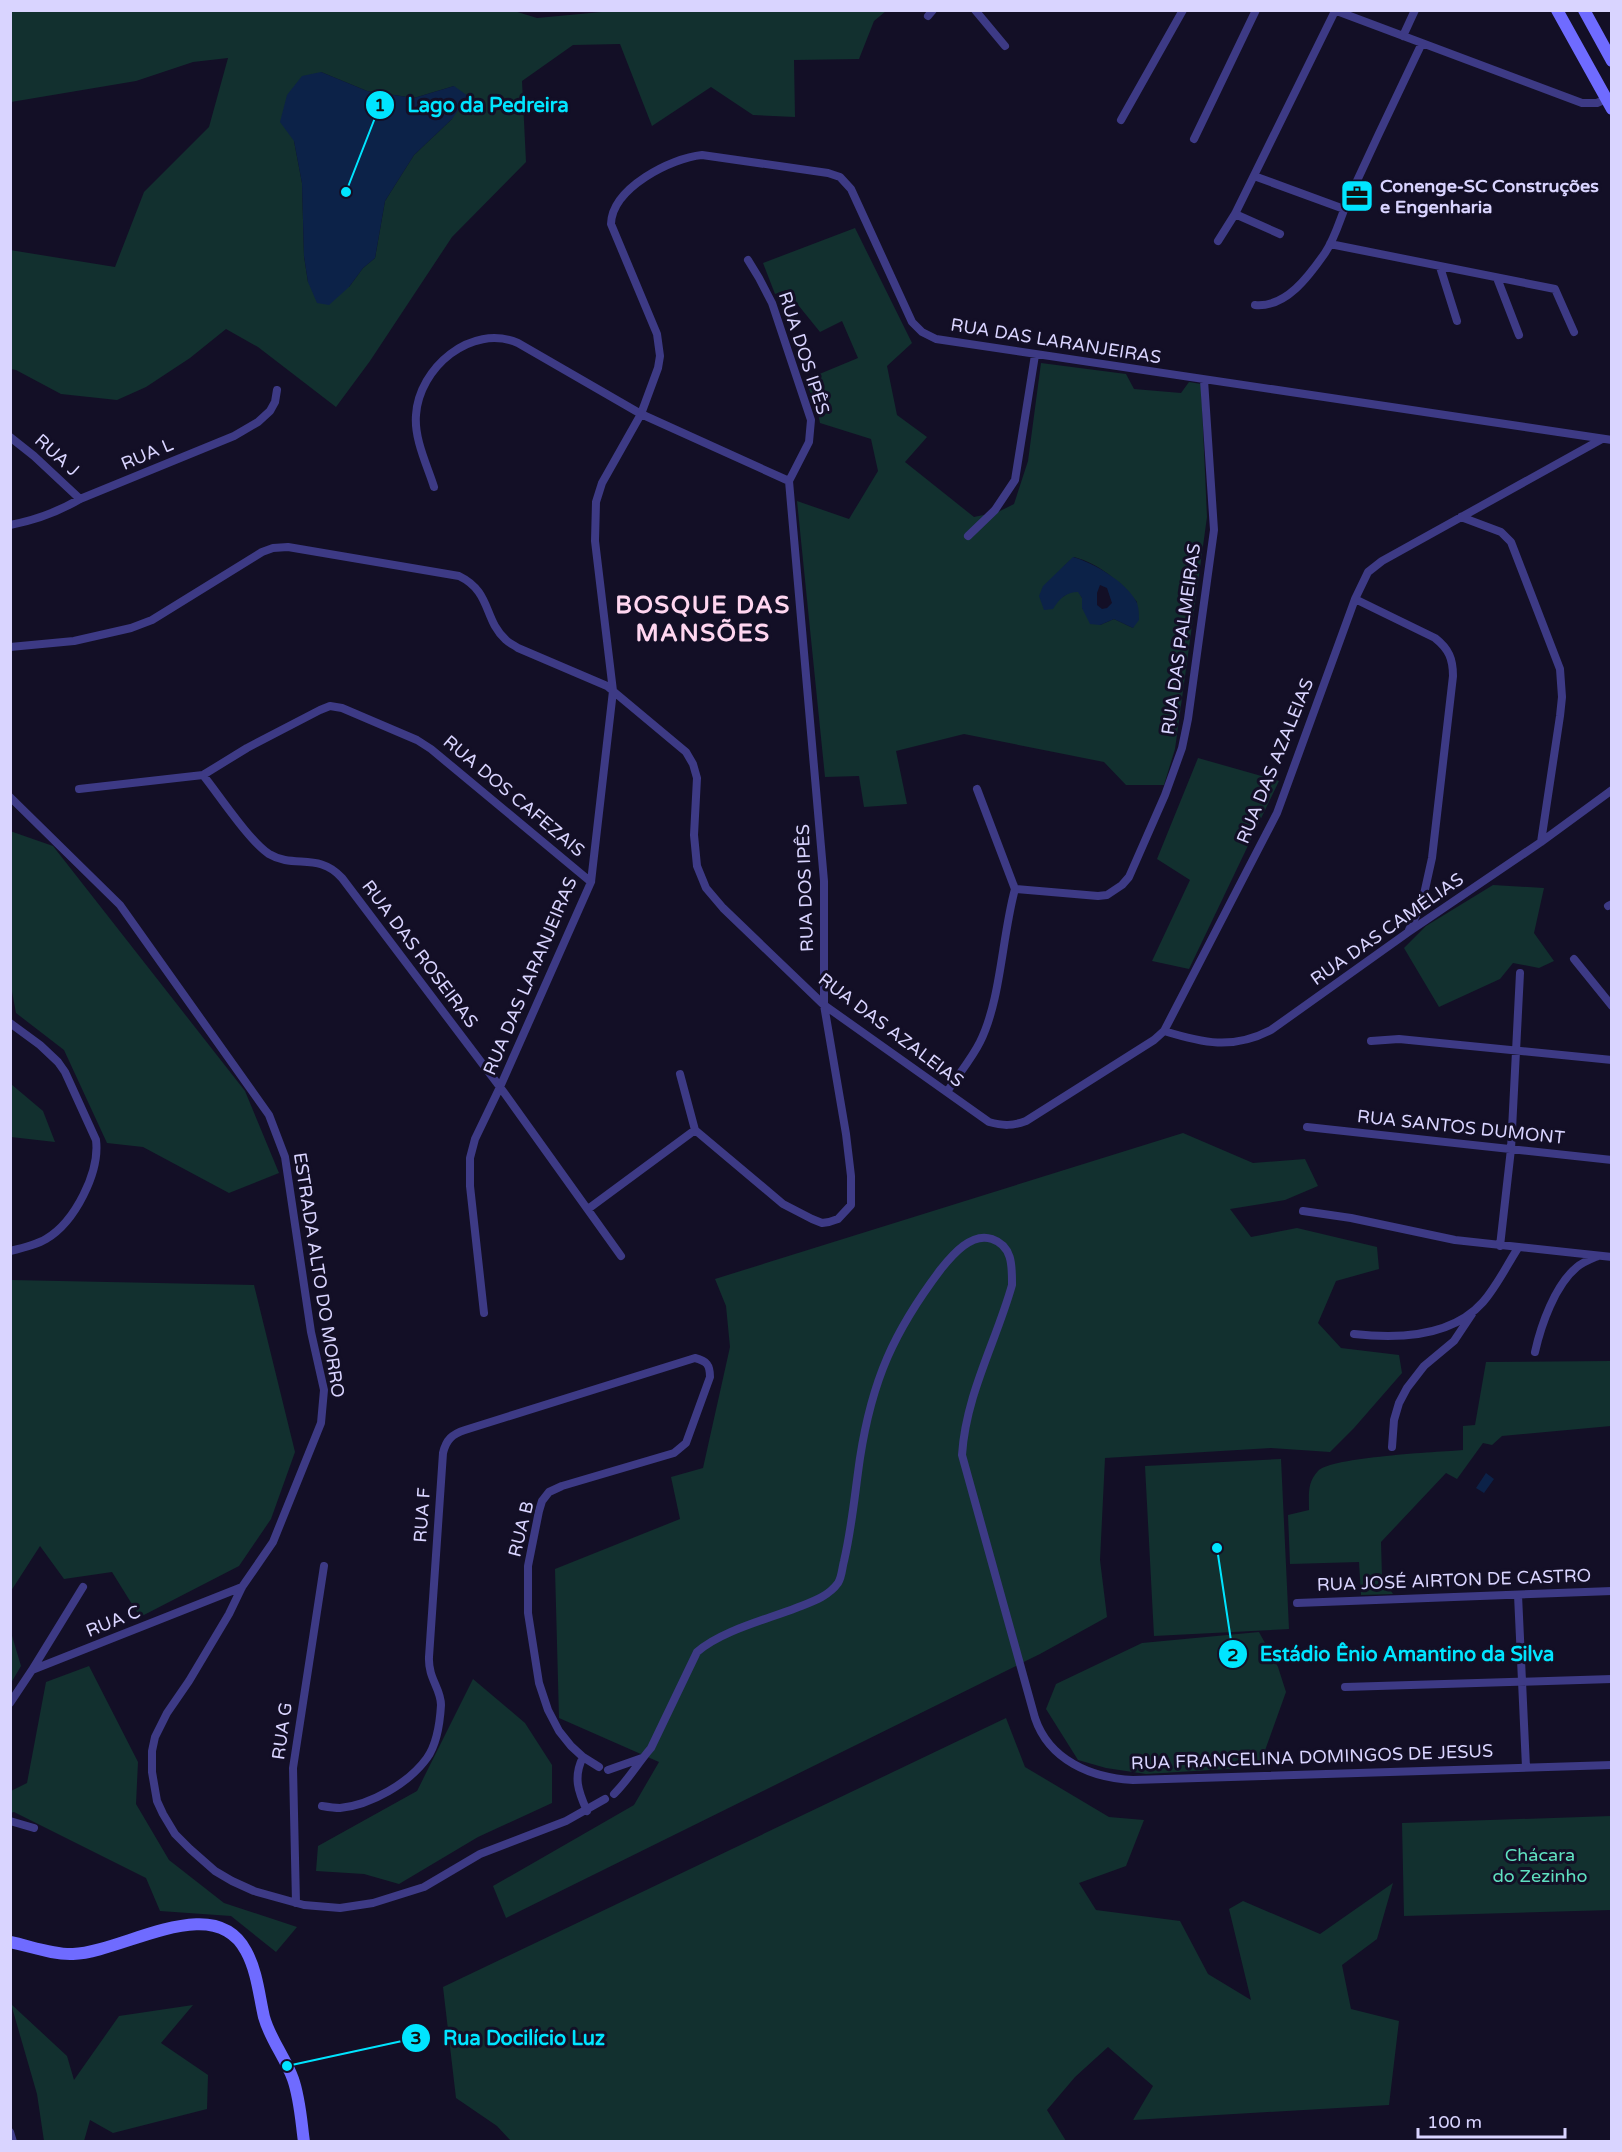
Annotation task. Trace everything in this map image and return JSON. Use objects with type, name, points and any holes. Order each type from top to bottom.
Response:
[{"type":"main road","points":[[1557,10],[1610,102]]},
{"type":"main road","points":[[1569,32],[1573,35],[1584,34],[1590,27],[1587,16]]},
{"type":"main road","points":[[1587,16],[1611,61]]},
{"type":"main road","points":[[10,1942],[74,1954],[193,1923],[208,1923],[229,1930],[247,1952],[269,2032],[293,2079],[300,2101],[304,2142]]},
{"type":"street","points":[[975,10],[1005,46]]},
{"type":"street","points":[[1121,120],[1183,10]]},
{"type":"street","points":[[1194,139],[1256,10]]},
{"type":"street","points":[[1403,36],[1415,10]]},
{"type":"street","points":[[1218,241],[1254,176],[1335,11],[1582,102],[1610,102]]},
{"type":"street","points":[[1255,305],[1270,304],[1285,298],[1306,277],[1330,244],[1344,209],[1422,43]]},
{"type":"street","name":"RUA DAS LARANJEIRAS","points":[[484,1313],[470,1186],[470,1158],[475,1139],[591,882],[613,691],[594,517],[602,483],[641,414],[658,368],[660,346],[611,224],[611,215],[615,206],[631,188],[671,162],[687,156],[715,157],[828,173],[840,177],[851,189],[912,322],[922,332],[936,339],[1611,440]]},
{"type":"street","points":[[1254,176],[1344,209]]},
{"type":"street","points":[[1234,214],[1280,234]]},
{"type":"street","points":[[1330,244],[1555,289],[1574,332]]},
{"type":"street","name":"RUA DOS IPÊS","points":[[695,1130],[783,1204],[822,1223],[838,1219],[850,1204],[851,1176],[846,1134],[824,1005],[824,881],[789,481],[809,442],[810,420],[772,303],[748,260]]},
{"type":"street","points":[[1440,267],[1457,321]]},
{"type":"street","points":[[1497,278],[1519,335]]},
{"type":"street","points":[[434,487],[415,423],[418,402],[431,371],[449,356],[473,342],[496,337],[513,341],[641,414],[789,481]]},
{"type":"street","points":[[969,536],[1002,502],[1015,480],[1035,355]]},
{"type":"street","name":"RUA DAS PALMEIRAS","points":[[1015,889],[1098,896],[1113,892],[1129,877],[1166,795],[1182,748],[1188,719],[1214,530],[1203,380]]},
{"type":"street","name":"RUA L","points":[[10,525],[60,511],[80,499],[234,436],[258,423],[270,411],[275,402],[277,390]]},
{"type":"street","name":"RUA J","points":[[10,437],[80,499]]},
{"type":"street","name":"RUA DAS AZALEIAS","points":[[10,646],[74,640],[131,628],[152,620],[262,552],[273,548],[288,547],[459,576],[477,587],[493,621],[506,640],[518,648],[596,680],[613,691],[686,752],[697,778],[694,835],[697,867],[706,888],[723,908],[824,1005],[989,1122],[1015,1125],[1026,1121],[1154,1040],[1164,1031],[1277,813],[1355,599],[1368,572],[1382,561],[1602,439]]},
{"type":"street","points":[[1461,518],[1501,532],[1511,542],[1560,669],[1562,697],[1560,716],[1541,842]]},
{"type":"street","points":[[1355,599],[1435,638],[1444,645],[1453,663],[1431,858],[1422,903],[1407,933]]},
{"type":"street","name":"RUA DOS CAFEZAIS","points":[[79,789],[203,775],[247,748],[320,710],[330,706],[342,708],[417,740],[431,749],[591,882]]},
{"type":"street","name":"RUA DAS ROSEIRAS","points":[[203,775],[263,850],[279,859],[319,863],[335,869],[500,1087],[621,1256]]},
{"type":"street","points":[[946,1092],[979,1043],[986,1027],[1015,889],[976,789]]},
{"type":"street","name":"RUA DAS CAMÉLIAS","points":[[1164,1031],[1211,1043],[1233,1043],[1260,1036],[1541,842],[1611,790]]},
{"type":"street","name":"ESTRADA ALTO DO MORRO","points":[[10,797],[120,905],[259,1099],[278,1136],[285,1156],[311,1332],[324,1390],[324,1408],[317,1434],[273,1542],[242,1587],[229,1614],[167,1713],[155,1737],[152,1751],[153,1783],[162,1814],[175,1834],[201,1860],[232,1881],[254,1891],[297,1903],[323,1908],[340,1908],[373,1903],[424,1887],[497,1846],[566,1821],[605,1799]]},
{"type":"street","points":[[1574,959],[1611,1006]]},
{"type":"street","points":[[1500,1246],[1511,1149],[1520,973]]},
{"type":"street","points":[[10,1023],[50,1053],[65,1072],[96,1140],[97,1150],[90,1181],[60,1228],[46,1239],[10,1251]]},
{"type":"street","points":[[1371,1041],[1399,1039],[1611,1060]]},
{"type":"street","points":[[588,1209],[695,1130],[680,1074]]},
{"type":"street","name":"RUA SANTOS DUMONT","points":[[1307,1127],[1611,1160]]},
{"type":"street","points":[[1303,1211],[1351,1218],[1455,1240],[1611,1257]]},
{"type":"street","name":"RUA FRANCELINA DOMINGOS DE JESUS","points":[[614,1794],[651,1748],[697,1652],[707,1643],[726,1634],[813,1601],[831,1591],[839,1580],[848,1543],[870,1407],[882,1367],[903,1323],[951,1257],[971,1241],[984,1236],[997,1241],[1008,1250],[1012,1266],[1012,1285],[973,1391],[964,1431],[962,1455],[1035,1718],[1042,1736],[1060,1756],[1110,1778],[1133,1780],[1611,1765]]},
{"type":"street","points":[[1392,1447],[1394,1420],[1407,1388],[1424,1366],[1454,1341],[1518,1248]]},
{"type":"street","points":[[1535,1352],[1545,1318],[1566,1280],[1580,1265],[1599,1255]]},
{"type":"street","points":[[1354,1334],[1383,1336],[1431,1332],[1456,1322],[1474,1311]]},
{"type":"street","name":"RUA F","points":[[322,1806],[339,1808],[353,1806],[384,1792],[419,1767],[428,1757],[435,1741],[441,1699],[428,1668],[443,1453],[446,1442],[455,1434],[465,1430],[676,1362],[695,1358],[705,1361],[710,1368],[710,1377]]},
{"type":"street","name":"RUA B","points":[[642,1758],[604,1768],[583,1757],[560,1731],[548,1710],[539,1683],[528,1613],[528,1566],[539,1511],[542,1501],[549,1492],[675,1452],[686,1443],[710,1377]]},
{"type":"street","name":"RUA G","points":[[297,1903],[293,1768],[324,1566]]},
{"type":"street","points":[[10,1704],[83,1587]]},
{"type":"street","name":"RUA C","points":[[32,1670],[242,1587]]},
{"type":"street","name":"RUA JOSÉ AIRTON DE CASTRO","points":[[1297,1603],[1611,1591]]},
{"type":"street","points":[[1518,1594],[1526,1767]]},
{"type":"street","points":[[1345,1687],[1611,1679]]},
{"type":"street","points":[[583,1757],[577,1768],[576,1779],[578,1791],[587,1811]]},
{"type":"street","points":[[10,1821],[34,1828]]},
{"type":"street","points":[[10,2132],[13,2142]]},
{"type":"green space","points":[[511,10],[537,18],[623,10],[886,11],[874,21],[859,59],[794,60],[795,117],[753,115],[711,87],[652,126],[620,44],[573,45],[522,81],[526,162],[452,237],[370,361],[336,407],[258,347],[226,329],[190,358],[146,387],[117,400],[61,394],[11,369],[10,250],[115,267],[144,192],[209,127],[228,58],[193,62],[136,81],[11,102],[11,11]],"holes":[[[321,72],[367,91],[414,98],[454,86],[452,119],[414,155],[385,201],[375,258],[363,268],[349,287],[308,282],[304,256],[302,183],[294,141]]]},
{"type":"green space","points":[[855,228],[912,343],[887,366],[897,415],[927,437],[905,462],[974,517],[998,512],[1014,504],[1028,461],[1041,363],[1126,374],[1134,389],[1181,393],[1189,382],[1201,384],[1207,517],[1175,749],[1164,785],[1126,785],[1104,762],[964,734],[896,751],[907,804],[864,807],[859,776],[825,777],[797,501],[849,519],[878,471],[871,439],[820,423],[816,405],[805,380],[858,358],[842,321],[820,332],[786,290],[775,294],[763,263]],"holes":[[[1074,557],[1108,574],[1137,602],[1133,628],[1114,619],[1100,625],[1082,608],[1082,598],[1079,592],[1070,592],[1058,600],[1064,566]]]},
{"type":"green space","points":[[1198,758],[1279,781],[1189,969],[1152,961],[1190,880],[1157,859]]},
{"type":"green space","points":[[10,831],[53,846],[245,1091],[279,1173],[229,1193],[143,1147],[107,1143],[64,1050],[16,1013],[10,981]]},
{"type":"green space","points":[[1493,885],[1544,888],[1534,933],[1554,961],[1539,968],[1513,963],[1500,979],[1439,1007],[1404,948],[1426,926]]},
{"type":"green space","points":[[11,1084],[43,1111],[55,1142],[11,1137]]},
{"type":"green space","points":[[1183,1133],[1253,1163],[1305,1159],[1318,1186],[1285,1200],[1230,1209],[1251,1237],[1297,1228],[1377,1247],[1379,1269],[1336,1281],[1318,1323],[1341,1348],[1399,1355],[1402,1373],[1330,1452],[1271,1448],[1105,1458],[1100,1560],[1107,1617],[1040,1654],[506,1918],[493,1886],[634,1805],[659,1762],[559,1718],[555,1569],[680,1519],[671,1477],[703,1468],[730,1347],[726,1306],[715,1279]]},
{"type":"green space","points":[[11,1280],[254,1285],[295,1452],[271,1519],[239,1566],[140,1617],[112,1572],[64,1579],[40,1546],[11,1591]]},
{"type":"green space","points":[[1611,1361],[1611,1426],[1502,1436],[1492,1445],[1483,1443],[1457,1479],[1446,1473],[1381,1542],[1382,1577],[1393,1594],[1361,1595],[1359,1562],[1290,1564],[1288,1515],[1309,1510],[1310,1484],[1318,1471],[1327,1466],[1363,1459],[1463,1450],[1463,1426],[1475,1425],[1486,1362]]},
{"type":"green space","points":[[1281,1459],[1289,1629],[1154,1636],[1145,1466]]},
{"type":"green space","points":[[10,1629],[21,1666],[11,1683],[10,1683]]},
{"type":"green space","points":[[1259,1632],[1278,1667],[1286,1692],[1259,1767],[1146,1774],[1106,1768],[1078,1760],[1046,1709],[1056,1684],[1142,1643]]},
{"type":"green space","points":[[89,1666],[138,1762],[136,1804],[169,1860],[224,1903],[297,1927],[276,1952],[231,1916],[160,1911],[146,1878],[14,1812],[11,1813],[11,1791],[27,1783],[46,1682]]},
{"type":"green space","points":[[473,1679],[525,1723],[552,1765],[552,1803],[478,1837],[399,1884],[364,1874],[316,1871],[318,1846],[417,1791]]},
{"type":"green space","points":[[1006,1718],[1025,1767],[1109,1817],[1144,1820],[1126,1866],[1079,1883],[1096,1910],[1180,1921],[1208,1974],[1251,2000],[1229,1909],[1243,1901],[1320,1934],[1393,1883],[1377,1939],[1342,1965],[1351,2009],[1399,2021],[1389,2105],[1133,2120],[1153,2086],[1108,2047],[1075,2077],[1047,2110],[1066,2141],[511,2141],[497,2126],[456,2098],[443,1987]]},
{"type":"green space","name":"Chácara do Zezinho","points":[[1611,1816],[1611,1910],[1404,1916],[1402,1823]]},
{"type":"green space","points":[[11,2004],[67,2056],[74,2080],[119,2016],[193,2005],[161,2043],[208,2075],[207,2109],[113,2133],[90,2120],[84,2141],[44,2141],[37,2094]]},
{"type":"water","points":[[321,72],[367,91],[414,98],[454,86],[468,96],[452,119],[414,155],[385,201],[375,258],[329,305],[317,303],[308,282],[304,256],[302,183],[294,141],[280,122],[287,95],[302,76]]},
{"type":"water","points":[[1073,557],[1109,574],[1125,587],[1137,603],[1139,620],[1133,628],[1114,619],[1100,625],[1090,624],[1082,608],[1082,598],[1078,592],[1063,597],[1053,609],[1044,610],[1039,596],[1043,586]],"holes":[[[1100,585],[1107,588],[1112,603],[1102,609],[1097,605],[1097,593]]]},
{"type":"water","points":[[1486,1473],[1494,1479],[1484,1493],[1476,1488]]},
{"type":"place","name":"Lago da Pedreira","points":[[346,192]]},
{"type":"place","name":"Conenge-SC Construções e Engenharia","points":[[1357,196]]},
{"type":"place","name":"Estádio Ênio Amantino da Silva","points":[[1217,1548]]},
{"type":"place","name":"Rua Docilício Luz","points":[[287,2066]]},
{"type":"district","name":"BOSQUE DAS MANSÕES","points":[[703,619]]}]
